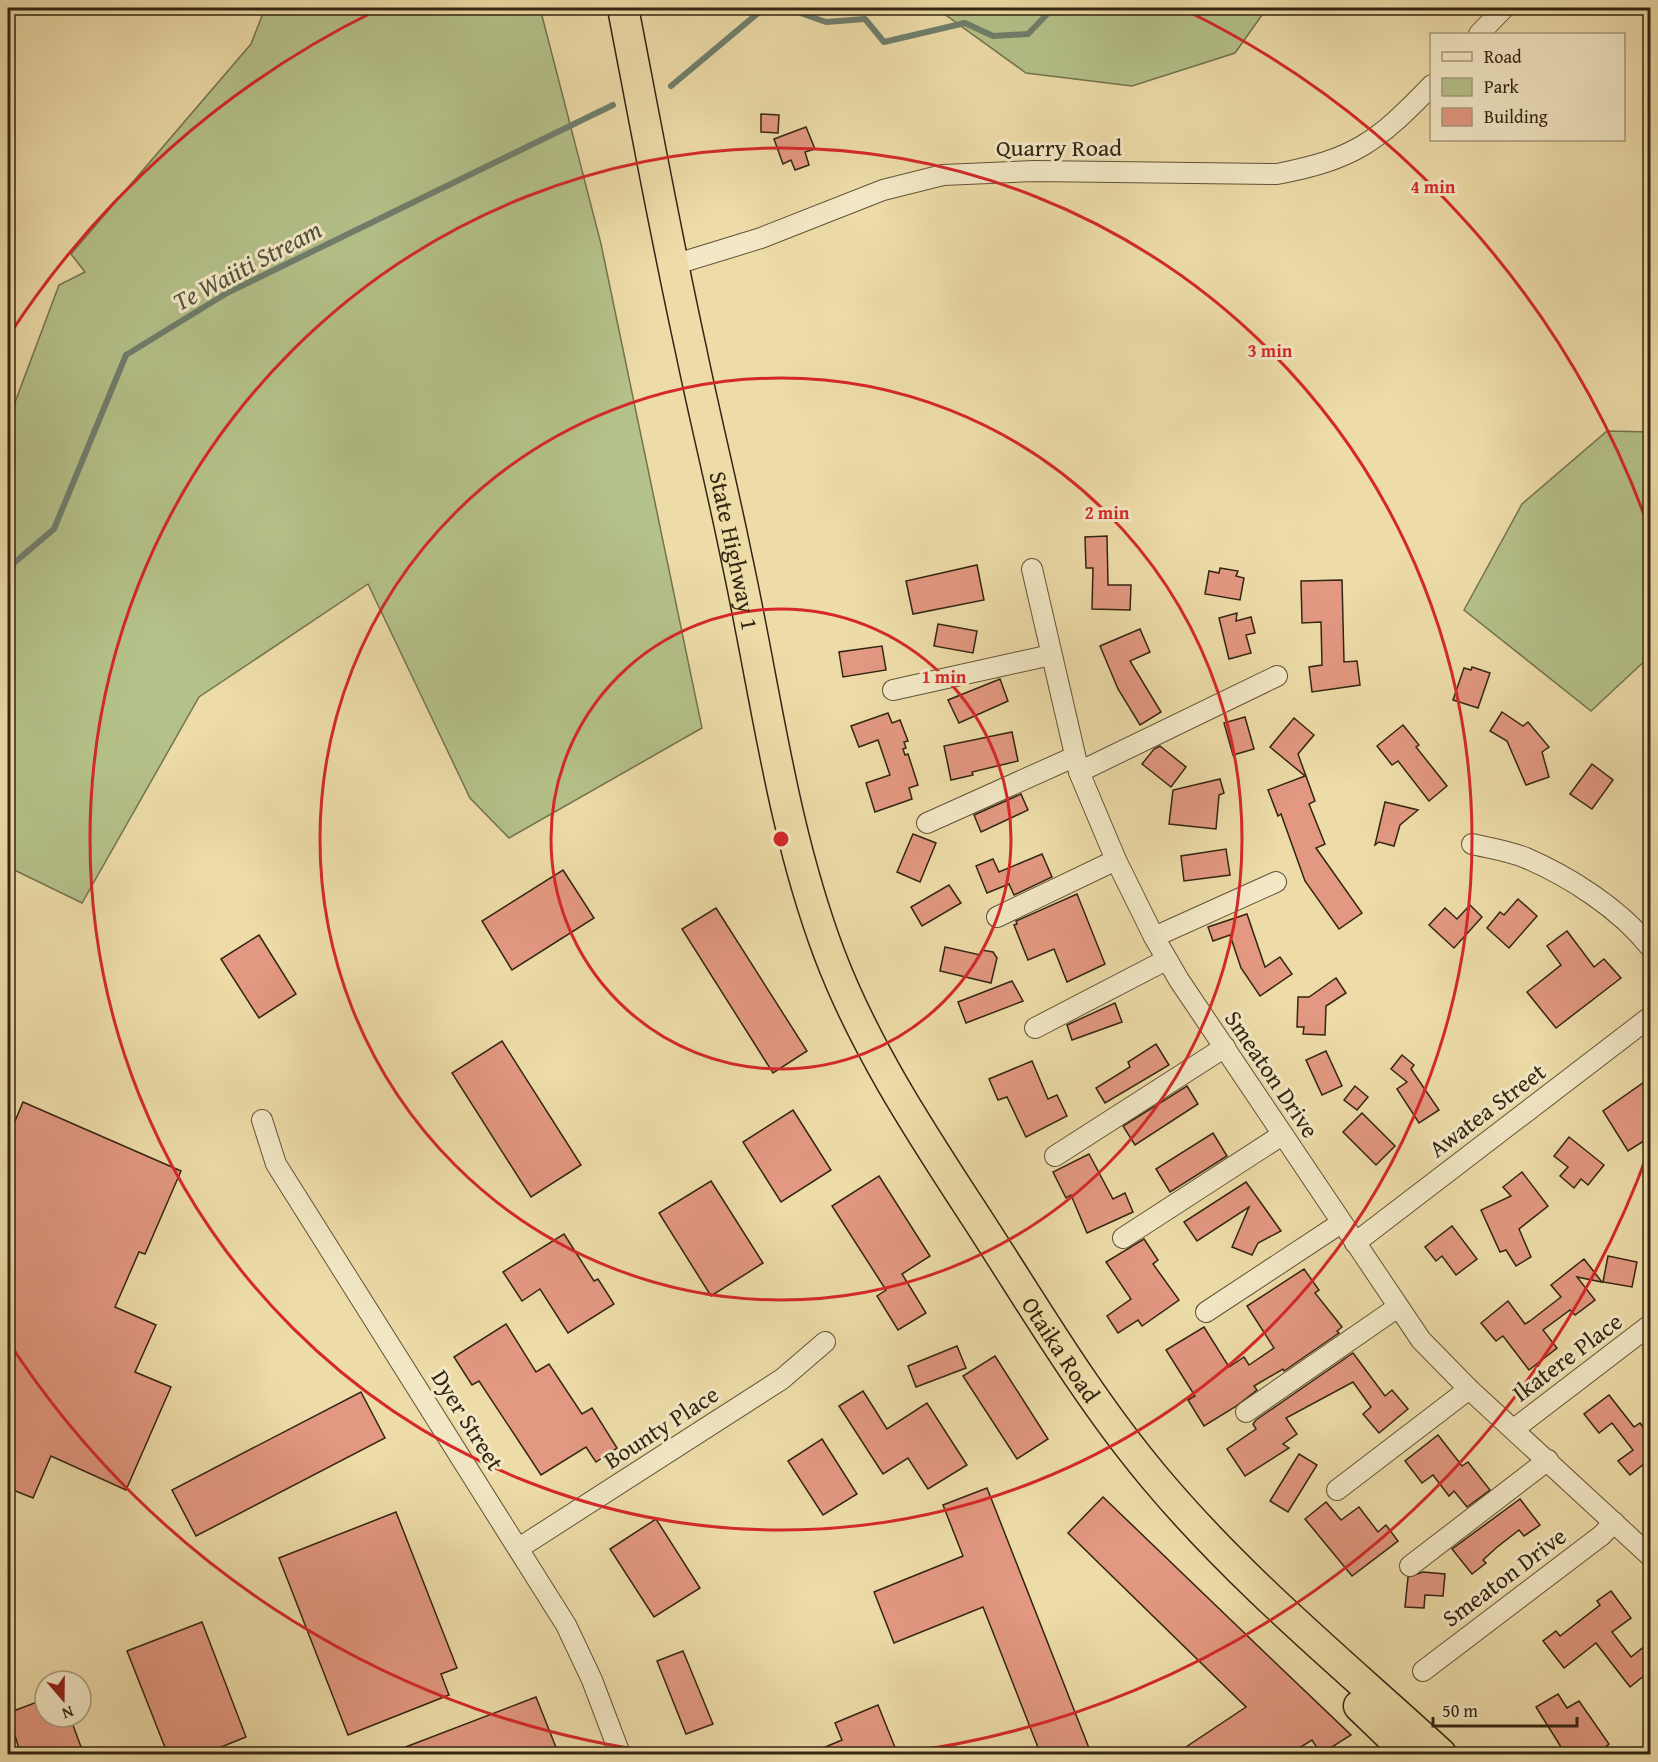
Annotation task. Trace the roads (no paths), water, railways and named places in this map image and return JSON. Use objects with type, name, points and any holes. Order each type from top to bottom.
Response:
[{"type":"highway","name":"State Highway 1","points":[[623,8],[673,265],[737,557],[771,735],[807,887],[829,955],[889,1078]]},
{"type":"highway","name":"Otaika Road","points":[[889,1078],[950,1177],[1114,1427],[1210,1541],[1266,1597],[1441,1755]]},
{"type":"highway","name":"Otaika Road","points":[[1266,1597],[1310,1655],[1409,1755]]},
{"type":"street","points":[[1480,33],[1504,8]]},
{"type":"street","name":"Quarry Road","points":[[673,265],[761,238],[883,190],[943,175],[1034,171],[1276,174],[1311,167],[1353,153],[1377,137],[1397,122],[1430,86]]},
{"type":"street","name":"Smeaton Drive","points":[[1032,569],[1076,765],[1116,860],[1166,960],[1398,1307],[1437,1359],[1650,1556]]},
{"type":"street","points":[[893,690],[1052,655]]},
{"type":"street","points":[[927,823],[1076,765],[1277,676]]},
{"type":"street","points":[[1472,844],[1525,858],[1595,896],[1631,924],[1650,947]]},
{"type":"street","points":[[997,916],[1116,860]]},
{"type":"street","points":[[1154,937],[1276,882]]},
{"type":"street","points":[[1035,1028],[1166,960]]},
{"type":"street","name":"Awatea Street","points":[[1355,1243],[1650,1017]]},
{"type":"street","points":[[1055,1156],[1225,1047]]},
{"type":"street","name":"Dyer Street","points":[[262,1120],[276,1164],[566,1625],[592,1680],[620,1755]]},
{"type":"street","points":[[1123,1238],[1282,1135]]},
{"type":"street","points":[[1206,1312],[1341,1223]]},
{"type":"street","points":[[1246,1412],[1398,1307]]},
{"type":"street","name":"Ikatere Place","points":[[1514,1429],[1650,1325]]},
{"type":"street","name":"Bounty Place","points":[[519,1548],[782,1379],[825,1342]]},
{"type":"street","points":[[1337,1490],[1469,1389]]},
{"type":"street","points":[[1410,1566],[1548,1461]]},
{"type":"street","name":"Smeaton Drive","points":[[1423,1671],[1602,1535],[1614,1522]]},
{"type":"waterway","name":"Te Waiiti Stream","points":[[671,86],[764,8]]},
{"type":"waterway","name":"Te Waiiti Stream","points":[[786,8],[826,22],[865,19],[884,42],[965,23],[993,36],[1028,34],[1053,8]]},
{"type":"waterway","name":"Te Waiiti Stream","points":[[8,568],[54,529],[126,355],[227,293],[613,105]]}]
